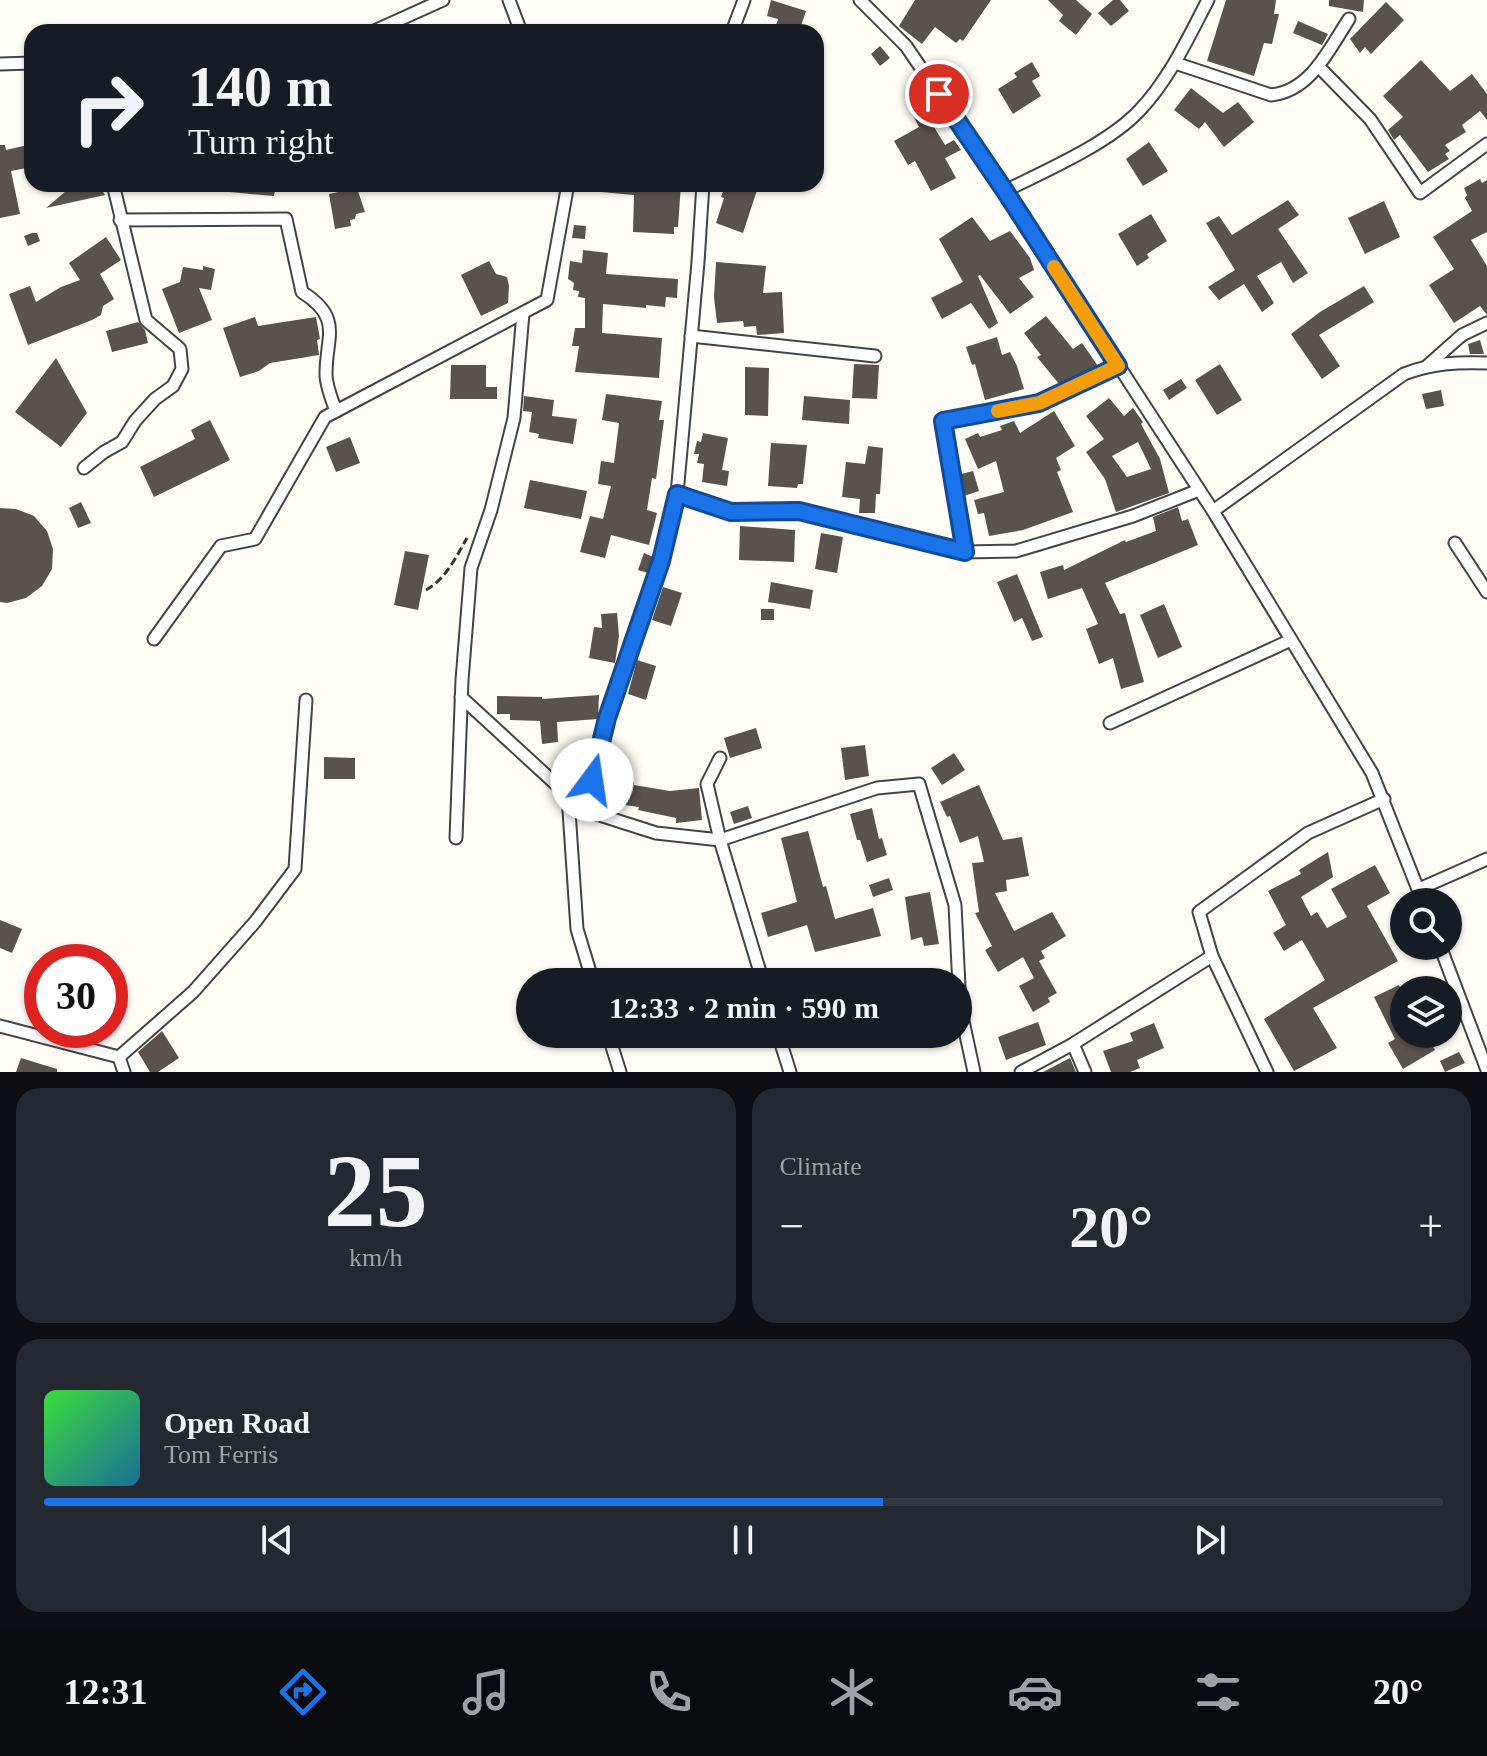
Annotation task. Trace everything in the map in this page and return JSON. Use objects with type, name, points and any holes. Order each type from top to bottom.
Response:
[{"type":"street","points":[[390,24],[443,0]]},
{"type":"street","points":[[509,0],[518,24]]},
{"type":"street","points":[[735,24],[744,0]]},
{"type":"street","points":[[860,0],[906,46],[1005,191],[1213,511],[1360,752],[1384,799],[1419,888]]},
{"type":"street","points":[[1005,191],[1076,155],[1139,112],[1175,63],[1208,0]]},
{"type":"street","points":[[1175,63],[1271,95],[1297,88],[1318,66],[1349,19]]},
{"type":"street","points":[[0,64],[24,63]]},
{"type":"street","points":[[1318,66],[1370,119],[1420,193],[1487,144]]},
{"type":"street","points":[[84,468],[122,442],[135,421],[155,399],[173,386],[182,369],[180,349],[146,320],[115,192]]},
{"type":"street","points":[[154,639],[221,546],[255,539],[325,417],[547,300],[567,192]]},
{"type":"street","points":[[584,810],[607,718],[661,561],[677,494],[702,192]]},
{"type":"street","points":[[120,220],[286,219],[302,292],[318,302],[332,328],[325,378],[336,411]]},
{"type":"street","points":[[456,838],[461,697],[471,568],[487,523],[514,418],[523,313]]},
{"type":"street","points":[[1427,366],[1462,335],[1487,323]]},
{"type":"street","points":[[691,336],[875,356]]},
{"type":"street","points":[[1213,511],[1404,374],[1427,366],[1458,362],[1487,363]]},
{"type":"street","points":[[965,552],[943,421],[1039,403],[1118,366]]},
{"type":"street","points":[[677,494],[731,512],[799,511],[965,552],[1016,551],[1133,516],[1199,490]]},
{"type":"street","points":[[1455,543],[1487,592]]},
{"type":"street","points":[[1110,723],[1291,640]]},
{"type":"street","points":[[461,697],[584,810],[656,833],[720,840],[877,788],[919,784],[955,905],[960,1007],[974,1072]]},
{"type":"street","points":[[119,1057],[193,992],[255,922],[295,869],[306,700]]},
{"type":"street","points":[[720,758],[707,784],[720,840],[759,968]]},
{"type":"street","points":[[568,796],[577,929],[589,968]]},
{"type":"street","points":[[1267,1072],[1212,956],[1199,912],[1308,833],[1384,799]]},
{"type":"street","points":[[1421,888],[1487,859]]},
{"type":"street","points":[[1021,1072],[1073,1044],[1212,956]]},
{"type":"street","points":[[1445,960],[1487,1070]]},
{"type":"street","points":[[0,1026],[119,1057]]},
{"type":"street","points":[[1073,1044],[1085,1072]]},
{"type":"street","points":[[612,1048],[620,1072]]},
{"type":"street","points":[[782,1048],[790,1072]]},
{"type":"street","points":[[119,1057],[124,1072]]},
{"type":"path","points":[[426,590],[435,585],[452,566],[469,536],[487,523]]},
{"type":"building","points":[[771,0],[806,11],[802,24],[776,24],[778,19],[767,16]]},
{"type":"building","points":[[915,0],[991,0],[963,41],[960,39],[956,43],[935,27],[922,44],[899,26]]},
{"type":"building","points":[[1048,0],[1076,0],[1092,14],[1076,35],[1059,21],[1063,15]]},
{"type":"building","points":[[1113,0],[1120,0],[1129,11],[1111,26],[1098,13]]},
{"type":"building","points":[[1226,0],[1276,0],[1274,14],[1279,14],[1272,44],[1264,43],[1254,76],[1207,61]]},
{"type":"building","points":[[1329,0],[1364,0],[1363,12],[1329,6]]},
{"type":"building","points":[[1386,2],[1404,20],[1371,54],[1365,47],[1360,53],[1350,39]]},
{"type":"building","points":[[1298,21],[1328,34],[1322,45],[1293,33]]},
{"type":"building","points":[[880,46],[890,58],[880,66],[871,54]]},
{"type":"building","points":[[1421,60],[1450,91],[1472,74],[1487,94],[1487,120],[1480,111],[1462,125],[1466,132],[1445,145],[1450,151],[1445,154],[1449,159],[1428,172],[1400,135],[1394,140],[1388,130],[1403,117],[1383,96]]},
{"type":"building","points":[[1032,62],[1040,76],[1032,81],[1041,96],[1013,114],[998,89],[1017,77],[1014,73]]},
{"type":"building","points":[[1191,88],[1223,113],[1238,102],[1254,122],[1224,147],[1205,122],[1199,129],[1174,110]]},
{"type":"building","points":[[923,109],[945,145],[954,140],[961,150],[945,158],[956,178],[931,191],[915,161],[908,165],[894,141],[919,127],[913,115]]},
{"type":"building","points":[[1149,142],[1168,171],[1143,186],[1126,159]]},
{"type":"building","points":[[0,145],[5,145],[6,150],[24,146],[24,169],[11,171],[20,214],[0,218]]},
{"type":"building","points":[[1480,179],[1482,183],[1487,180],[1487,232],[1471,240],[1487,266],[1487,315],[1480,306],[1454,323],[1429,285],[1454,269],[1433,237],[1472,211],[1464,188]]},
{"type":"building","points":[[65,192],[103,192],[105,195],[46,208]]},
{"type":"building","points":[[229,192],[275,192],[274,196]]},
{"type":"building","points":[[358,192],[365,212],[356,214],[355,219],[350,220],[351,226],[335,229],[329,194]]},
{"type":"building","points":[[601,192],[680,192],[678,227],[674,227],[674,234],[633,232],[634,195]]},
{"type":"building","points":[[723,192],[756,192],[743,233],[716,223],[724,198],[721,197]]},
{"type":"building","points":[[1288,200],[1299,215],[1278,229],[1308,273],[1293,283],[1281,262],[1257,276],[1274,303],[1262,312],[1244,284],[1219,300],[1208,287],[1235,270],[1206,223],[1219,216],[1232,235]]},
{"type":"building","points":[[1384,201],[1400,237],[1365,254],[1348,218]]},
{"type":"building","points":[[1151,214],[1167,241],[1147,254],[1149,258],[1137,266],[1118,234]]},
{"type":"building","points":[[972,217],[990,241],[1010,231],[1030,258],[1034,270],[1019,278],[1034,297],[1010,314],[978,276],[998,323],[989,329],[971,303],[942,319],[931,298],[963,282],[939,239]]},
{"type":"building","points":[[574,225],[586,226],[585,239],[572,238]]},
{"type":"building","points":[[37,233],[40,241],[28,246],[24,236]]},
{"type":"building","points":[[106,237],[121,260],[100,274],[114,299],[103,306],[101,315],[92,320],[28,345],[9,294],[30,286],[36,302],[80,280],[69,263]]},
{"type":"building","points":[[583,250],[608,253],[606,274],[678,279],[677,298],[666,297],[665,307],[603,304],[602,333],[662,338],[659,378],[575,372],[579,346],[572,346],[575,328],[585,328],[585,298],[578,297],[579,291],[573,290],[574,283],[568,279],[570,261],[582,263]]},
{"type":"building","points":[[489,261],[496,274],[507,277],[508,303],[481,316],[461,275]]},
{"type":"building","points":[[716,262],[766,266],[763,293],[782,292],[784,333],[757,335],[756,326],[744,327],[743,321],[717,323],[714,297]]},
{"type":"building","points":[[203,266],[215,269],[211,290],[199,288],[212,320],[179,333],[162,289],[180,282],[183,267],[203,270]]},
{"type":"building","points":[[1364,286],[1374,302],[1319,335],[1340,366],[1322,379],[1291,334],[1320,312]]},
{"type":"building","points":[[1046,316],[1073,349],[1082,343],[1098,366],[1059,384],[1037,357],[1041,355],[1024,333]]},
{"type":"building","points":[[255,317],[258,326],[316,317],[319,355],[270,363],[259,371],[240,377],[223,328]]},
{"type":"building","points":[[138,322],[145,330],[148,343],[112,352],[106,331]]},
{"type":"building","points":[[997,337],[1002,355],[1010,352],[1024,389],[985,400],[975,364],[972,365],[966,347]]},
{"type":"building","points":[[1480,340],[1484,354],[1470,354],[1468,344]]},
{"type":"building","points":[[56,358],[87,413],[61,447],[15,412]]},
{"type":"building","points":[[854,364],[879,365],[877,399],[852,398]]},
{"type":"building","points":[[1220,364],[1242,400],[1217,415],[1195,380]]},
{"type":"building","points":[[451,365],[486,365],[486,387],[497,387],[497,399],[450,399]]},
{"type":"building","points":[[745,367],[769,368],[768,416],[745,415]]},
{"type":"building","points":[[1181,379],[1187,388],[1169,400],[1163,390]]},
{"type":"building","points":[[1441,390],[1444,406],[1426,409],[1422,394]]},
{"type":"building","points":[[606,394],[662,401],[659,420],[664,420],[656,479],[652,478],[647,510],[657,513],[649,545],[611,535],[605,558],[580,552],[590,516],[603,519],[611,486],[598,484],[601,461],[614,463],[619,423],[602,420]]},
{"type":"building","points":[[524,396],[554,400],[552,416],[577,419],[573,444],[538,438],[539,434],[529,432],[532,412],[523,411]]},
{"type":"building","points":[[804,396],[850,400],[849,424],[802,420]]},
{"type":"building","points":[[1109,398],[1124,416],[1133,408],[1160,459],[1169,493],[1116,512],[1105,479],[1086,452],[1104,439],[1086,416]],"holes":[[[1138,442],[1151,469],[1127,477],[1112,456]]]},
{"type":"building","points":[[1054,411],[1075,446],[1056,458],[1061,470],[1057,472],[1073,512],[1023,530],[989,536],[984,513],[978,514],[974,500],[1004,492],[996,461],[978,469],[965,439],[978,433],[980,437],[1002,430],[1000,426],[1014,421],[1020,433]]},
{"type":"building","points":[[210,420],[230,460],[154,497],[140,467],[195,439],[191,430]]},
{"type":"building","points":[[703,433],[728,438],[722,470],[729,471],[727,486],[702,482],[704,464],[697,463],[699,454],[694,454]]},
{"type":"building","points":[[350,437],[360,463],[336,472],[326,447]]},
{"type":"building","points":[[771,443],[807,445],[803,484],[798,484],[797,488],[768,486]]},
{"type":"building","points":[[868,446],[883,448],[880,494],[876,494],[875,513],[859,513],[860,499],[842,497],[846,462],[865,464]]},
{"type":"building","points":[[973,471],[979,491],[964,496],[961,474]]},
{"type":"building","points":[[530,480],[587,491],[581,519],[524,508]]},
{"type":"building","points":[[81,502],[91,523],[78,528],[69,508]]},
{"type":"building","points":[[1178,507],[1182,521],[1188,519],[1198,545],[1105,583],[1120,614],[1125,613],[1144,682],[1121,689],[1113,658],[1099,664],[1086,629],[1098,624],[1082,588],[1048,599],[1040,572],[1063,565],[1064,570],[1125,540],[1156,531],[1153,517]]},
{"type":"building","points":[[0,508],[16,509],[34,516],[47,531],[53,549],[52,569],[42,586],[26,598],[7,603],[0,602]]},
{"type":"building","points":[[740,526],[795,530],[794,562],[739,560]]},
{"type":"building","points":[[821,533],[843,537],[837,573],[815,569]]},
{"type":"building","points":[[405,551],[429,555],[418,610],[394,605]]},
{"type":"building","points":[[644,553],[653,557],[648,573],[638,570]]},
{"type":"building","points":[[1017,574],[1043,637],[1032,641],[1022,618],[1014,622],[997,582]]},
{"type":"building","points":[[771,582],[813,590],[810,609],[768,602]]},
{"type":"building","points":[[663,587],[682,593],[671,626],[652,620]]},
{"type":"building","points":[[1164,604],[1182,647],[1158,658],[1140,615]]},
{"type":"building","points":[[761,609],[774,609],[774,620],[761,620]]},
{"type":"building","points":[[617,613],[619,636],[615,663],[589,658],[594,627],[602,628],[601,614]]},
{"type":"building","points":[[637,660],[656,666],[646,700],[628,694]]},
{"type":"building","points":[[599,695],[598,719],[557,722],[558,742],[542,744],[540,721],[510,720],[510,714],[497,714],[497,696],[542,699]]},
{"type":"building","points":[[756,728],[762,748],[730,758],[724,738]]},
{"type":"building","points":[[865,745],[869,776],[845,780],[841,748]]},
{"type":"building","points":[[954,753],[965,770],[942,785],[931,768]]},
{"type":"building","points":[[324,757],[355,758],[355,779],[324,779]]},
{"type":"building","points":[[612,778],[670,791],[699,788],[702,820],[676,823],[676,818],[638,810],[639,807],[609,803],[610,797],[602,796],[604,783],[611,784]]},
{"type":"building","points":[[979,785],[1003,840],[1022,837],[1029,876],[1006,880],[1007,891],[995,893],[1014,931],[1052,912],[1066,936],[1041,951],[1045,958],[1039,961],[1057,993],[1048,998],[1050,1002],[1033,1012],[1019,986],[1034,978],[1023,957],[998,972],[985,950],[992,946],[975,913],[979,912],[972,863],[984,862],[978,836],[960,843],[950,816],[947,817],[940,802]]},
{"type":"building","points":[[748,806],[752,818],[734,824],[730,812]]},
{"type":"building","points":[[872,808],[879,839],[882,838],[887,855],[867,862],[850,814]]},
{"type":"building","points":[[808,831],[835,919],[873,908],[881,936],[815,952],[807,925],[768,937],[761,913],[797,902],[781,838]]},
{"type":"building","points":[[1328,852],[1333,877],[1301,897],[1311,916],[1317,912],[1327,928],[1347,917],[1331,889],[1375,865],[1390,893],[1367,906],[1390,947],[1390,960],[1398,961],[1313,1008],[1337,1048],[1294,1071],[1264,1019],[1325,980],[1302,940],[1284,951],[1273,933],[1286,925],[1268,891],[1301,874],[1299,870]]},
{"type":"building","points":[[889,878],[893,890],[873,897],[869,885]]},
{"type":"building","points":[[930,892],[939,944],[924,946],[922,937],[911,940],[905,897]]},
{"type":"building","points":[[0,920],[22,929],[12,953],[0,948]]},
{"type":"building","points":[[1390,989],[1390,1029],[1374,997]]},
{"type":"building","points":[[1038,1022],[1046,1045],[1006,1060],[998,1037]]},
{"type":"building","points":[[1154,1023],[1164,1048],[1137,1060],[1140,1068],[1130,1072],[1111,1072],[1103,1051],[1133,1041],[1130,1033]]},
{"type":"building","points":[[162,1031],[179,1058],[158,1072],[150,1072],[138,1052]]},
{"type":"building","points":[[1391,1048],[1434,1048],[1435,1050],[1403,1069]]},
{"type":"building","points":[[1459,1052],[1465,1063],[1445,1072],[1440,1061]]},
{"type":"building","points":[[21,1058],[57,1069],[57,1072],[16,1072]]},
{"type":"building","points":[[1070,1058],[1076,1072],[1043,1072]]},
{"type":"slow traffic","points":[[998,411],[1039,403],[1118,366],[1054,267]]},
{"type":"route","points":[[592,780],[607,718],[661,561],[677,494],[731,512],[799,511],[965,552],[943,421],[1039,403],[1118,366],[939,94]]}]
